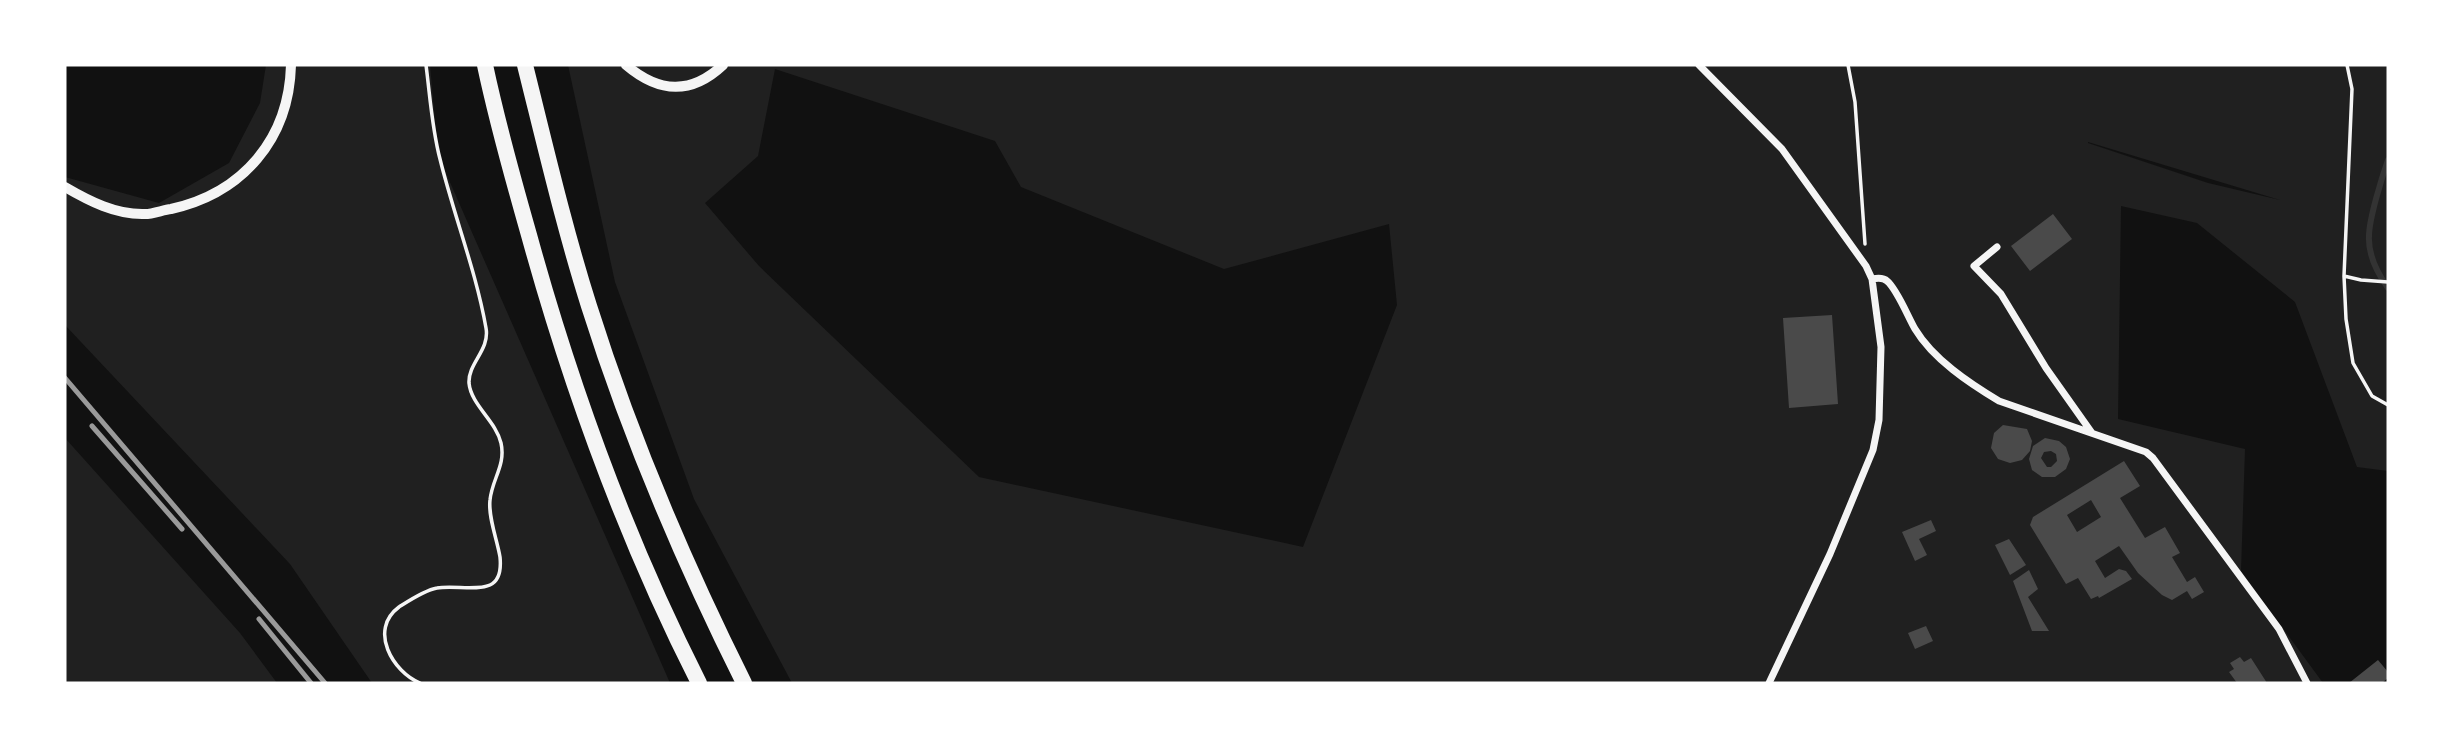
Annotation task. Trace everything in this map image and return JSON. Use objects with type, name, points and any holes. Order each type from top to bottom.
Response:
[{"type":"highway","points":[[485,65],[542,283],[589,430],[659,604],[699,683]]},
{"type":"highway","points":[[524,65],[589,306],[617,387],[651,479],[697,589],[744,683]]},
{"type":"street","points":[[65,187],[99,206],[145,214],[197,203],[247,172],[277,131],[290,85],[290,65]]},
{"type":"street","points":[[626,65],[640,77],[676,88],[697,84],[723,65]]},
{"type":"street","points":[[1699,65],[1782,149],[1866,266],[1872,279],[1881,346],[1879,420],[1873,450],[1829,554],[1769,683]]},
{"type":"street","points":[[1997,247],[1974,266],[2001,294],[2046,368],[2092,433]]},
{"type":"street","points":[[1872,279],[1879,277],[1888,282],[1917,333],[1934,352],[1999,401],[2146,452],[2153,458],[2278,629],[2307,683]]},
{"type":"path","points":[[420,683],[400,670],[386,645],[387,627],[395,611],[438,588],[487,586],[495,580],[501,567],[489,501],[502,456],[497,430],[470,389],[469,376],[483,350],[487,332],[478,291],[440,160],[426,65]]},
{"type":"path","points":[[1848,65],[1855,102],[1866,266]]},
{"type":"path","points":[[2347,65],[2352,89],[2344,276],[2346,319],[2353,363],[2372,396],[2388,405]]},
{"type":"path","points":[[2344,276],[2388,282]]},
{"type":"shaded area","points":[[266,65],[430,65],[438,155],[670,683],[372,683],[290,564],[65,325],[65,177],[159,203],[229,163],[260,103]]},
{"type":"shaded area","points":[[568,65],[2388,65],[2388,471],[2357,467],[2295,302],[2197,223],[2121,206],[2118,419],[2245,449],[2241,571],[2323,683],[792,683],[694,499],[615,282]],"holes":[[[775,69],[995,141],[1021,187],[1224,269],[1389,224],[1397,305],[1303,547],[979,477],[759,266],[705,203],[758,156]],[[2088,142],[2280,200],[2208,183]]]},
{"type":"shaded area","points":[[65,438],[240,633],[277,683],[65,683]]},
{"type":"building","points":[[2053,214],[2072,239],[2030,271],[2011,246]]},
{"type":"building","points":[[1832,315],[1838,404],[1789,408],[1783,318]]},
{"type":"building","points":[[2003,425],[2027,429],[2032,441],[2030,451],[2022,460],[2010,463],[1998,459],[1991,448],[1994,433]]},
{"type":"building","points":[[2045,438],[2059,441],[2066,447],[2070,459],[2066,469],[2055,477],[2042,477],[2032,470],[2029,459],[2033,446]],"holes":[[[2051,451],[2056,454],[2057,461],[2047,467],[2041,458],[2044,452]]]},
{"type":"building","points":[[2124,461],[2140,486],[2120,498],[2145,538],[2165,527],[2180,553],[2172,557],[2187,582],[2195,577],[2204,592],[2192,599],[2187,591],[2172,600],[2162,595],[2138,573],[2119,546],[2095,561],[2105,578],[2119,569],[2126,571],[2132,579],[2099,598],[2098,596],[2091,599],[2078,578],[2066,584],[2030,525],[2033,517]],"holes":[[[2091,500],[2101,517],[2077,532],[2067,515]]]},
{"type":"building","points":[[1931,520],[1936,531],[1919,539],[1927,555],[1915,561],[1902,532]]},
{"type":"building","points":[[2009,539],[2026,565],[2010,575],[1995,545]]},
{"type":"building","points":[[2029,570],[2038,589],[2028,597],[2049,631],[2032,631],[2013,581]]},
{"type":"building","points":[[1926,626],[1933,641],[1915,649],[1908,633]]},
{"type":"building","points":[[2240,657],[2244,662],[2251,658],[2267,683],[2237,683],[2229,672],[2234,669],[2230,663]]},
{"type":"building","points":[[2378,660],[2388,672],[2388,678],[2382,683],[2349,683]]},
{"type":"waterway","points":[[2388,160],[2373,209],[2369,236],[2374,264],[2388,288]]},
{"type":"railway","points":[[65,378],[325,683]]},
{"type":"railway","points":[[92,426],[182,529]]},
{"type":"railway","points":[[259,619],[311,683]]}]
